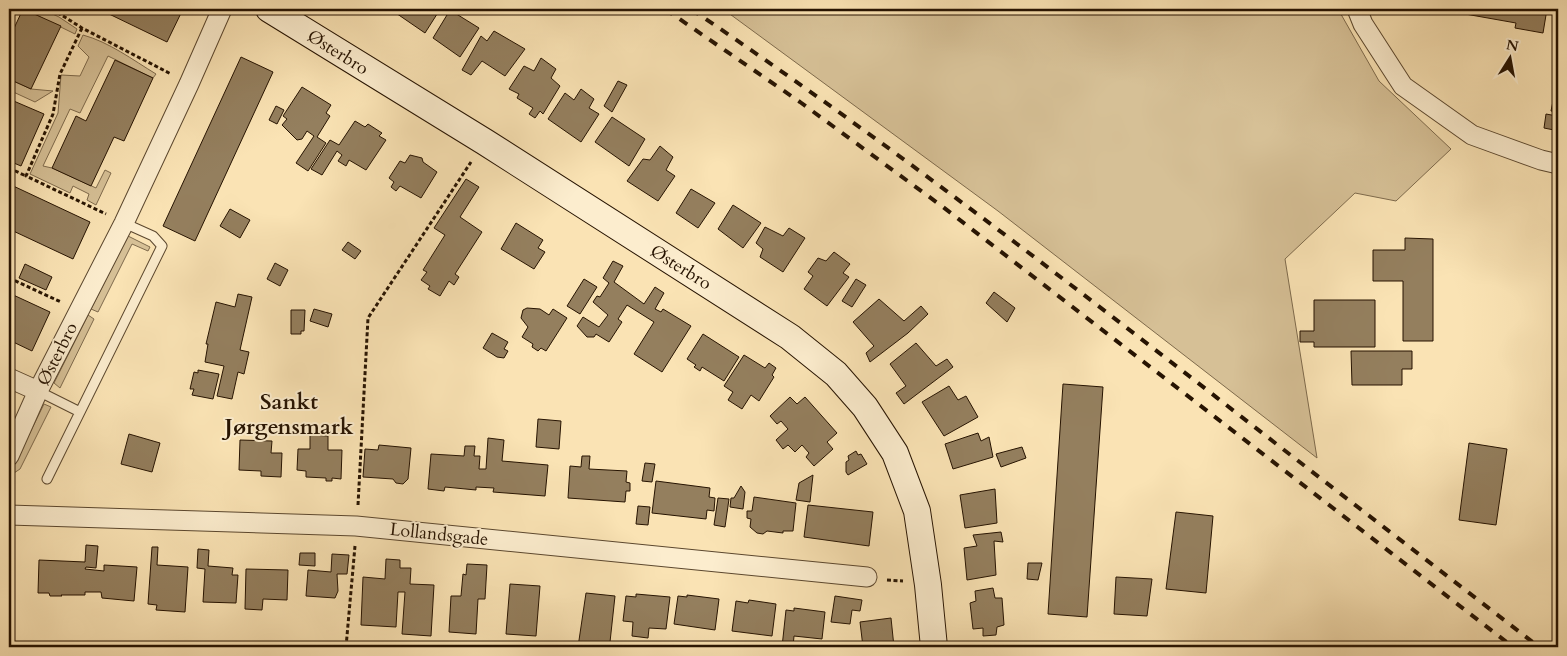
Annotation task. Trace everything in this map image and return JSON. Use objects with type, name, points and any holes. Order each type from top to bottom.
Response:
[{"type":"street","name":"Østerbro","points":[[9,456],[38,391],[124,223],[222,9]]},
{"type":"street","name":"Østerbro","points":[[269,9],[484,142],[790,336],[836,374],[865,407],[896,453],[917,511],[928,585],[934,647]]},
{"type":"street","points":[[1358,9],[1363,24],[1403,86],[1472,135],[1540,160],[1558,164]]},
{"type":"street","points":[[9,378],[38,391]]},
{"type":"street","name":"Lollandsgade","points":[[9,515],[356,526],[867,577]]},
{"type":"lane","points":[[47,479],[162,246],[153,236],[124,223]]},
{"type":"lane","points":[[38,391],[80,412]]},
{"type":"path","points":[[52,9],[82,28],[189,84]]},
{"type":"path","points":[[26,176],[54,114],[60,74],[82,28]]},
{"type":"path","points":[[346,647],[356,526],[368,318],[484,142]]},
{"type":"path","points":[[9,168],[124,223]]},
{"type":"path","points":[[9,278],[79,311]]},
{"type":"path","points":[[867,577],[928,585]]},
{"type":"shaded area","points":[[24,9],[42,9],[59,17],[77,29],[75,34]]},
{"type":"shaded area","points":[[723,9],[1338,9],[1379,81],[1451,149],[1396,201],[1355,193],[1285,259],[1317,458],[998,211]]},
{"type":"shaded area","points":[[83,35],[93,38],[130,57],[156,74],[153,78],[108,56],[80,113],[70,109],[43,166],[52,168],[96,188],[105,170],[111,173],[96,205],[87,200],[89,194],[73,186],[70,193],[30,174],[58,113],[61,75],[80,76],[89,57],[78,46]]},
{"type":"shaded area","points":[[9,79],[31,89],[53,91],[35,102],[9,90]]},
{"type":"shaded area","points":[[128,236],[150,247],[148,251],[132,244],[98,312],[91,309]]},
{"type":"shaded area","points":[[88,315],[94,319],[60,388],[54,383]]},
{"type":"shaded area","points":[[44,404],[51,407],[20,469],[14,473],[11,471]]},
{"type":"building","points":[[23,9],[61,26],[31,89],[9,79],[9,39]]},
{"type":"building","points":[[109,9],[183,9],[167,42],[107,13]]},
{"type":"building","points":[[390,9],[437,9],[439,11],[425,33]]},
{"type":"building","points":[[1437,9],[1547,9],[1543,33],[1515,28],[1516,23]]},
{"type":"building","points":[[450,10],[479,28],[460,57],[433,38]]},
{"type":"building","points":[[494,31],[525,49],[505,76],[482,61],[471,75],[462,70],[481,36],[487,41]]},
{"type":"building","points":[[241,57],[273,72],[195,241],[163,226]]},
{"type":"building","points":[[541,58],[556,69],[551,78],[560,86],[543,114],[540,111],[535,118],[529,114],[533,108],[517,98],[519,94],[509,89],[524,66],[534,71]]},
{"type":"building","points":[[115,60],[153,78],[124,141],[114,137],[91,186],[52,168],[76,116],[86,121]]},
{"type":"building","points":[[618,81],[627,85],[612,112],[604,106]]},
{"type":"building","points":[[302,87],[331,105],[326,113],[330,116],[317,137],[326,143],[308,171],[296,163],[314,136],[307,131],[302,139],[297,140],[282,125],[287,119],[283,116]]},
{"type":"building","points":[[581,89],[594,99],[589,108],[599,114],[581,142],[548,119],[565,93],[574,100]]},
{"type":"building","points":[[9,99],[44,114],[21,166],[9,161]]},
{"type":"building","points":[[1553,101],[1558,102],[1558,112],[1551,111]]},
{"type":"building","points":[[276,106],[284,110],[277,124],[269,120]]},
{"type":"building","points":[[1546,114],[1557,116],[1554,130],[1544,128]]},
{"type":"building","points":[[612,117],[645,139],[629,166],[595,142]]},
{"type":"building","points":[[355,121],[365,127],[368,124],[382,133],[379,136],[386,140],[366,170],[349,160],[346,166],[338,161],[342,155],[337,151],[322,175],[311,169],[330,140],[339,145]]},
{"type":"building","points":[[660,146],[673,157],[666,170],[675,176],[658,201],[627,181],[643,159],[650,160]]},
{"type":"building","points":[[410,155],[422,158],[423,162],[437,172],[421,198],[400,186],[396,191],[391,187],[394,182],[389,178],[400,161],[405,163]]},
{"type":"building","points":[[466,179],[479,187],[460,217],[482,232],[455,274],[459,277],[454,285],[449,281],[440,296],[428,289],[430,286],[421,280],[427,272],[423,270],[445,235],[434,228]]},
{"type":"building","points":[[9,184],[90,222],[73,259],[9,229]]},
{"type":"building","points":[[691,189],[715,203],[698,228],[676,213]]},
{"type":"building","points":[[733,205],[761,223],[743,248],[718,229]]},
{"type":"building","points":[[230,209],[250,220],[240,238],[220,226]]},
{"type":"building","points":[[516,223],[543,240],[538,248],[545,252],[534,269],[501,249]]},
{"type":"building","points":[[765,227],[783,236],[789,228],[805,238],[783,272],[760,257],[763,249],[756,243]]},
{"type":"building","points":[[1405,238],[1433,239],[1433,341],[1403,341],[1403,281],[1373,281],[1373,250],[1405,250]]},
{"type":"building","points":[[348,242],[361,251],[355,259],[342,250]]},
{"type":"building","points":[[834,252],[850,264],[843,273],[849,277],[827,306],[804,289],[813,276],[808,272],[818,258],[826,261]]},
{"type":"building","points":[[613,261],[623,266],[614,282],[644,304],[655,287],[664,293],[655,309],[661,312],[663,309],[691,326],[662,372],[634,354],[654,322],[627,305],[618,319],[622,322],[609,342],[596,334],[594,337],[587,337],[577,326],[583,317],[599,327],[608,315],[593,302],[597,296],[600,297],[609,283],[603,278]]},
{"type":"building","points":[[275,263],[288,270],[280,286],[267,279]]},
{"type":"building","points":[[25,264],[52,277],[46,290],[19,278]]},
{"type":"building","points":[[584,279],[597,287],[580,314],[567,306]]},
{"type":"building","points":[[856,279],[866,285],[852,307],[842,301]]},
{"type":"building","points":[[994,292],[1015,308],[1007,322],[986,303]]},
{"type":"building","points":[[9,293],[50,312],[32,351],[9,340]]},
{"type":"building","points":[[238,294],[252,297],[240,350],[249,352],[244,374],[238,372],[232,399],[217,396],[224,366],[205,362],[208,344],[206,344],[216,302],[235,307]]},
{"type":"building","points":[[879,299],[904,321],[921,306],[928,314],[908,333],[870,362],[866,353],[874,346],[853,322]]},
{"type":"building","points":[[1314,300],[1375,300],[1375,347],[1314,347],[1314,342],[1300,342],[1300,331],[1314,331]]},
{"type":"building","points":[[527,308],[540,309],[549,315],[553,309],[567,318],[546,351],[541,348],[538,351],[532,347],[533,344],[522,337],[528,327],[521,318],[523,310]]},
{"type":"building","points":[[314,309],[332,314],[328,327],[310,321]]},
{"type":"building","points":[[291,310],[305,310],[304,331],[301,331],[301,334],[291,334]]},
{"type":"building","points":[[492,333],[508,342],[504,349],[508,351],[504,358],[497,357],[483,348]]},
{"type":"building","points":[[703,334],[739,357],[724,381],[702,367],[700,371],[694,367],[696,365],[687,359]]},
{"type":"building","points":[[916,343],[936,366],[947,359],[953,367],[904,404],[896,393],[906,386],[890,364]]},
{"type":"building","points":[[1351,351],[1412,351],[1412,369],[1402,369],[1402,385],[1352,385]]},
{"type":"building","points":[[744,355],[765,368],[769,363],[776,368],[772,375],[774,377],[759,401],[751,395],[742,409],[728,400],[733,392],[724,386]]},
{"type":"building","points":[[198,370],[219,374],[213,399],[192,395],[194,389],[190,389],[194,372],[198,373]]},
{"type":"building","points":[[1063,384],[1103,387],[1087,617],[1048,614]]},
{"type":"building","points":[[949,386],[958,400],[966,396],[978,417],[944,436],[922,402]]},
{"type":"building","points":[[790,397],[797,404],[805,397],[837,433],[827,442],[833,449],[814,466],[806,457],[809,453],[802,445],[795,452],[788,445],[783,449],[776,440],[788,429],[781,421],[777,424],[770,416]]},
{"type":"building","points":[[538,419],[561,421],[559,449],[536,447]]},
{"type":"building","points":[[978,433],[981,441],[989,437],[993,457],[953,469],[945,444]]},
{"type":"building","points":[[129,434],[160,443],[152,472],[121,464]]},
{"type":"building","points":[[310,435],[328,436],[328,450],[342,450],[341,479],[332,478],[332,481],[326,481],[326,478],[306,477],[306,471],[297,470],[298,449],[310,449]]},
{"type":"building","points":[[488,438],[504,440],[502,461],[548,465],[545,496],[493,492],[494,488],[476,487],[476,490],[445,487],[444,491],[428,489],[431,454],[464,456],[465,446],[475,446],[474,456],[480,456],[479,469],[486,469]]},
{"type":"building","points":[[240,440],[272,441],[271,453],[282,453],[281,477],[261,476],[261,471],[239,470]]},
{"type":"building","points":[[1469,443],[1507,449],[1496,525],[1459,520]]},
{"type":"building","points":[[379,445],[411,448],[408,479],[403,484],[396,483],[393,479],[363,477],[365,449],[378,450]]},
{"type":"building","points":[[1022,447],[1026,458],[1001,467],[996,454]]},
{"type":"building","points":[[856,451],[858,455],[861,454],[867,464],[848,475],[846,472],[846,462],[849,460],[848,456]]},
{"type":"building","points":[[582,456],[590,456],[589,469],[627,471],[626,482],[630,483],[630,491],[626,491],[625,502],[568,498],[570,466],[581,467]]},
{"type":"building","points":[[645,463],[655,464],[652,482],[642,481]]},
{"type":"building","points":[[813,475],[810,502],[796,500],[799,483]]},
{"type":"building","points":[[656,481],[710,488],[709,497],[715,498],[714,511],[707,510],[706,519],[652,513]]},
{"type":"building","points":[[741,486],[745,492],[743,509],[730,507],[731,498],[734,498]]},
{"type":"building","points":[[995,489],[997,523],[965,528],[960,495]]},
{"type":"building","points":[[754,497],[796,503],[793,531],[783,531],[783,533],[767,531],[763,534],[757,533],[750,527],[751,519],[747,518],[747,511],[752,511]]},
{"type":"building","points":[[718,498],[729,499],[725,527],[714,525]]},
{"type":"building","points":[[808,505],[873,512],[869,546],[804,537]]},
{"type":"building","points":[[638,506],[650,507],[648,525],[636,524]]},
{"type":"building","points":[[1176,512],[1213,516],[1206,593],[1166,589]]},
{"type":"building","points":[[1001,532],[1003,542],[994,541],[996,575],[967,580],[964,548],[977,546],[973,535]]},
{"type":"building","points":[[86,545],[98,546],[96,568],[86,567],[85,569],[104,571],[104,565],[137,567],[134,601],[102,598],[101,592],[85,592],[85,595],[62,596],[38,593],[39,560],[85,562]]},
{"type":"building","points":[[152,547],[158,547],[157,565],[188,567],[185,612],[156,610],[157,605],[148,604]]},
{"type":"building","points":[[198,549],[209,550],[208,566],[233,568],[232,575],[238,575],[236,603],[203,602],[205,569],[197,568]]},
{"type":"building","points":[[9,551],[14,551],[14,585],[9,585]]},
{"type":"building","points":[[300,553],[315,553],[315,566],[299,565]]},
{"type":"building","points":[[332,554],[349,555],[347,574],[337,574],[338,591],[335,598],[306,596],[308,570],[331,572]]},
{"type":"building","points":[[386,559],[400,560],[400,568],[411,568],[410,584],[434,585],[431,636],[402,634],[405,592],[398,592],[396,627],[361,625],[363,577],[385,579]]},
{"type":"building","points":[[1028,563],[1042,563],[1038,580],[1027,579]]},
{"type":"building","points":[[467,564],[487,565],[485,599],[478,599],[476,634],[449,632],[451,596],[461,596],[463,574],[466,575]]},
{"type":"building","points":[[246,569],[288,570],[287,600],[263,599],[262,610],[245,609]]},
{"type":"building","points":[[1116,577],[1152,579],[1147,616],[1114,614]]},
{"type":"building","points":[[510,584],[540,586],[536,636],[506,634]]},
{"type":"building","points":[[993,588],[995,598],[1002,598],[1004,625],[997,627],[996,635],[983,636],[983,628],[973,629],[970,603],[976,601],[975,591]]},
{"type":"building","points":[[586,593],[615,596],[610,642],[613,644],[613,647],[578,647]]},
{"type":"building","points":[[636,594],[670,597],[666,629],[649,628],[648,638],[632,636],[633,622],[623,621],[626,596],[636,597]]},
{"type":"building","points":[[687,595],[719,599],[715,630],[674,624],[678,596],[687,597]]},
{"type":"building","points":[[835,596],[862,600],[860,611],[852,610],[850,624],[831,622]]},
{"type":"building","points":[[749,600],[776,604],[772,636],[732,631],[736,601],[748,603]]},
{"type":"building","points":[[794,608],[825,612],[822,639],[794,636],[793,647],[782,647],[786,610],[794,611]]},
{"type":"building","points":[[891,618],[894,647],[863,647],[860,622]]},
{"type":"railway","points":[[665,9],[800,102],[943,207],[1513,647]]},
{"type":"railway","points":[[691,9],[819,98],[1007,237],[1539,647]]},
{"type":"district","name":"Sankt Jørgensmark","points":[[289,414]]}]
